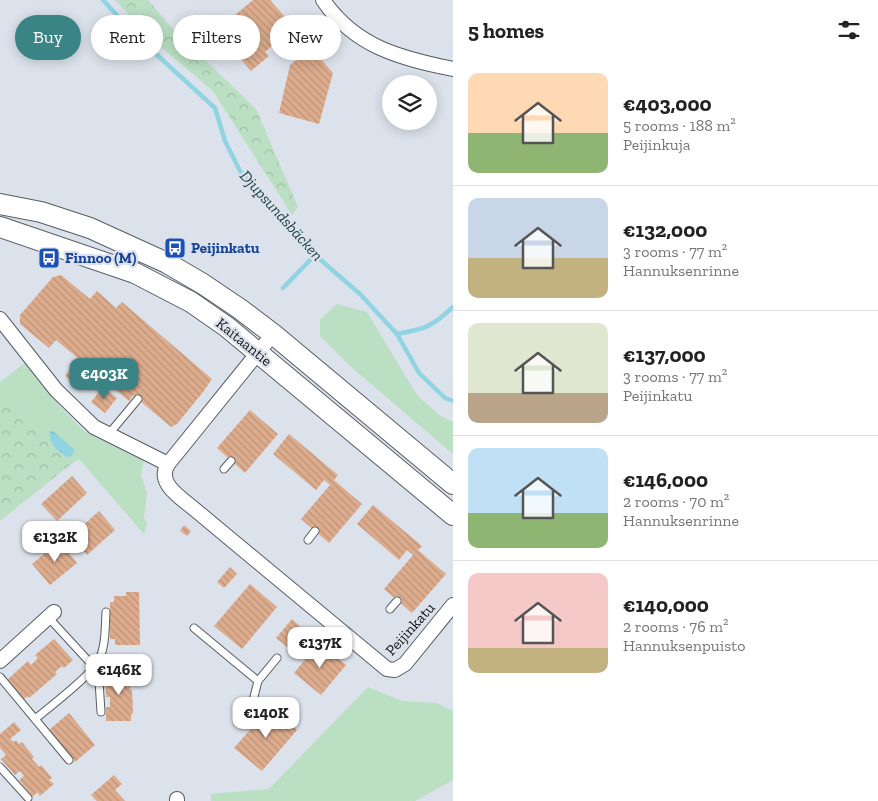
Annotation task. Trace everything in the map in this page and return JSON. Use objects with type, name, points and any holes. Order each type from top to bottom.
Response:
[{"type":"main road","name":"Kaitaantie","points":[[0,204],[41,212],[90,228],[167,263],[203,284],[273,334],[453,484]]},
{"type":"main road","name":"Kaitaantie","points":[[0,227],[135,273],[191,302],[228,327],[453,516]]},
{"type":"street","points":[[323,0],[351,31],[376,47],[391,54],[453,69]]},
{"type":"street","points":[[0,319],[47,380],[68,404],[94,427],[168,464],[273,334]]},
{"type":"street","name":"Peijinkatu","points":[[168,464],[163,474],[164,481],[170,488],[387,669],[395,670],[405,664],[453,605]]},
{"type":"street","points":[[0,662],[51,614]]},
{"type":"lane","points":[[108,435],[138,399]]},
{"type":"lane","points":[[224,469],[231,460]]},
{"type":"lane","points":[[308,540],[315,531]]},
{"type":"lane","points":[[390,609],[397,601]]},
{"type":"lane","points":[[36,720],[98,662],[104,642],[106,612]]},
{"type":"lane","points":[[51,614],[94,667],[99,681],[101,712]]},
{"type":"lane","points":[[194,628],[258,681]]},
{"type":"lane","points":[[247,724],[258,681],[277,658]]},
{"type":"lane","points":[[0,677],[69,760]]},
{"type":"lane","points":[[0,767],[28,798]]},
{"type":"green space","points":[[115,0],[148,0],[161,15],[129,15]]},
{"type":"green space","points":[[163,17],[173,29],[173,57],[163,49]]},
{"type":"green space","points":[[176,60],[205,60],[256,109],[298,207],[292,215],[213,91]]},
{"type":"green space","points":[[337,304],[367,312],[417,395],[439,415],[453,422],[453,454],[350,366],[320,336],[320,320]]},
{"type":"green space","points":[[25,363],[60,407],[84,431],[144,461],[141,475],[147,493],[144,517],[147,525],[144,534],[79,459],[70,465],[11,400],[0,395],[0,382]]},
{"type":"green space","points":[[0,395],[11,400],[70,465],[0,521]]},
{"type":"green space","points":[[368,687],[402,701],[437,703],[453,711],[453,780],[415,801],[211,801],[211,794],[269,789]]},
{"type":"water","points":[[49,431],[53,431],[74,449],[72,456],[67,457],[52,444]]},
{"type":"building","points":[[253,0],[270,0],[283,15],[270,15],[270,48],[265,52],[269,56],[251,71],[241,60],[260,60],[260,15],[235,15]]},
{"type":"building","points":[[296,60],[322,60],[333,73],[319,124],[279,113],[290,65]]},
{"type":"building","points":[[61,275],[90,299],[97,291],[116,308],[122,302],[212,379],[177,424],[171,427],[133,395],[129,401],[56,340],[49,348],[20,324],[20,315],[53,277]]},
{"type":"building","points":[[75,363],[88,374],[77,387],[65,376]]},
{"type":"building","points":[[103,387],[117,398],[105,413],[91,402]]},
{"type":"building","points":[[250,410],[278,434],[245,473],[217,448]]},
{"type":"building","points":[[289,434],[338,475],[334,480],[362,504],[329,543],[301,519],[330,485],[324,480],[316,490],[273,454]]},
{"type":"building","points":[[72,476],[87,493],[57,521],[41,504]]},
{"type":"building","points":[[373,505],[422,546],[418,550],[446,574],[412,613],[384,589],[413,555],[407,550],[399,560],[357,524]]},
{"type":"building","points":[[99,511],[115,530],[87,555],[71,536]]},
{"type":"building","points":[[184,525],[191,531],[187,536],[180,531]]},
{"type":"building","points":[[42,526],[49,534],[44,538],[37,530]]},
{"type":"building","points":[[59,541],[77,563],[50,585],[32,564]]},
{"type":"building","points":[[230,567],[237,574],[224,588],[217,582]]},
{"type":"building","points":[[250,584],[277,607],[242,649],[214,626]]},
{"type":"building","points":[[126,592],[139,592],[140,645],[115,645],[115,639],[110,639],[110,602],[114,602],[114,596],[126,596]]},
{"type":"building","points":[[292,619],[306,632],[291,650],[276,638]]},
{"type":"building","points":[[54,639],[73,660],[64,668],[62,666],[55,672],[57,674],[29,698],[28,696],[24,699],[7,680],[28,661],[31,665],[38,658],[35,655]]},
{"type":"building","points":[[319,643],[346,665],[321,695],[294,673]]},
{"type":"building","points":[[105,671],[132,671],[130,689],[132,690],[133,714],[131,714],[131,721],[106,721],[106,707],[110,707],[110,697],[106,697]]},
{"type":"building","points":[[270,707],[297,730],[262,771],[234,748]]},
{"type":"building","points":[[69,713],[95,745],[75,762],[49,730]]},
{"type":"building","points":[[14,722],[21,730],[10,739],[14,742],[16,740],[19,744],[22,742],[34,757],[32,759],[39,767],[41,765],[52,778],[49,780],[54,784],[40,796],[37,792],[33,797],[19,780],[24,776],[20,771],[15,775],[1,759],[6,755],[0,748],[0,734]]},
{"type":"building","points":[[114,775],[122,784],[115,790],[125,801],[97,801],[91,795]]},
{"type":"waterway","name":"Djupsundsbäcken","points":[[103,0],[133,33],[215,108],[225,141],[240,171],[315,255],[360,294],[397,334],[419,373],[445,398],[453,401]]},
{"type":"waterway","points":[[283,288],[315,255]]},
{"type":"waterway","points":[[397,334],[428,326],[453,307]]},
{"type":"place","name":"Peijinkatu","points":[[175,248]]},
{"type":"place","name":"Finnoo (M)","points":[[49,258]]}]
